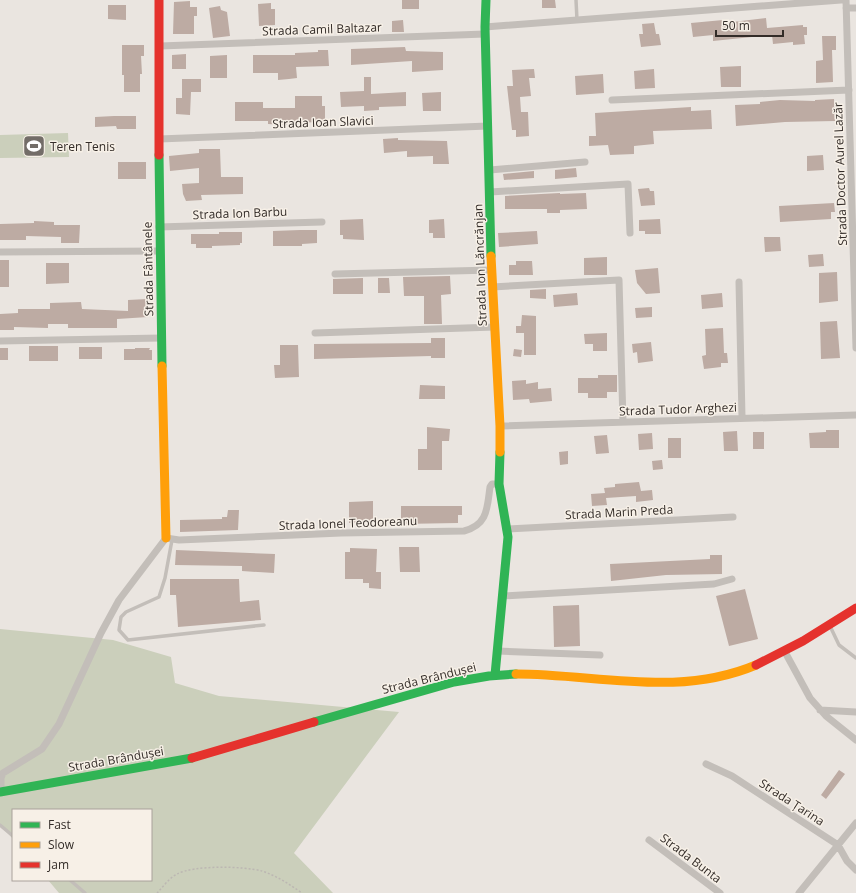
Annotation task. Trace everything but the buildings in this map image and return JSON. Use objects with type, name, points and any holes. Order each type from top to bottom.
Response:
[{"type":"street","name":"Strada Fântânele","points":[[159,0],[159,251],[168,539]]},
{"type":"street","name":"Strada Ion Lăncrănjan","points":[[486,0],[485,31],[492,287],[500,426],[499,484],[508,549],[502,596],[498,675]]},
{"type":"street","name":"Strada Camil Baltazar","points":[[160,46],[485,31],[577,20],[841,0]]},
{"type":"street","name":"Strada Doctor Aurel Lazăr","points":[[846,0],[849,90],[854,169],[856,348]]},
{"type":"street","points":[[846,8],[856,8]]},
{"type":"street","points":[[612,100],[849,90]]},
{"type":"street","name":"Strada Ioan Slavici","points":[[159,139],[488,126]]},
{"type":"street","points":[[490,170],[585,162]]},
{"type":"street","points":[[490,192],[628,184],[630,233]]},
{"type":"street","name":"Strada Ion Barbu","points":[[159,227],[322,222]]},
{"type":"street","points":[[0,252],[159,251]]},
{"type":"street","points":[[334,274],[492,270]]},
{"type":"street","points":[[492,287],[619,280],[623,422]]},
{"type":"street","points":[[739,282],[742,417]]},
{"type":"street","points":[[315,333],[494,327]]},
{"type":"street","points":[[0,341],[161,338]]},
{"type":"street","name":"Strada Tudor Arghezi","points":[[500,426],[856,414]]},
{"type":"street","name":"Strada Ionel Teodoreanu","points":[[168,539],[464,531],[474,528],[481,521],[487,512],[490,487],[492,484],[499,484]]},
{"type":"street","name":"Strada Marin Preda","points":[[506,529],[733,517]]},
{"type":"street","points":[[0,792],[3,773],[42,749],[58,724],[101,633],[119,600],[168,539]]},
{"type":"street","points":[[502,596],[714,584],[732,579]]},
{"type":"street","name":"Strada Brândușei","points":[[0,792],[194,757],[460,680],[498,675],[524,674],[649,683],[707,680],[734,674],[785,652],[856,608]]},
{"type":"street","points":[[785,652],[810,698],[820,710],[856,740]]},
{"type":"street","points":[[498,654],[600,655]]},
{"type":"street","points":[[820,710],[856,712]]},
{"type":"street","name":"Strada Țarina","points":[[706,764],[732,776],[838,845],[847,860],[856,870]]},
{"type":"street","points":[[799,893],[856,823]]},
{"type":"street","name":"Strada Bunta","points":[[649,840],[720,893]]},
{"type":"lane","points":[[576,0],[577,20]]},
{"type":"lane","points":[[168,539],[165,578],[158,597],[126,612],[120,617],[119,630],[128,640],[264,625]]},
{"type":"lane","points":[[830,625],[839,645],[856,658]]},
{"type":"lane","points":[[0,825],[12,835]]},
{"type":"lane","points":[[71,881],[85,893]]},
{"type":"path","points":[[157,893],[176,874],[205,868],[236,868],[262,871],[283,880],[302,893]]},
{"type":"green space","name":"Teren Tenis","points":[[68,133],[69,157],[0,158],[0,135]]},
{"type":"green space","points":[[0,629],[113,640],[171,657],[175,683],[219,696],[399,712],[294,853],[333,893],[59,893],[49,881],[152,881],[152,809],[12,809],[12,838],[0,824]]},
{"type":"traffic: fast","points":[[486,0],[485,27],[491,256]]},
{"type":"traffic: fast","points":[[159,155],[162,366]]},
{"type":"traffic: fast","points":[[495,675],[508,537],[499,484],[500,452]]},
{"type":"traffic: fast","points":[[314,722],[454,682],[489,676],[516,674]]},
{"type":"traffic: fast","points":[[0,792],[192,758]]},
{"type":"traffic: slow","points":[[491,256],[500,452]]},
{"type":"traffic: slow","points":[[162,366],[166,538]]},
{"type":"traffic: slow","points":[[516,674],[637,682],[667,682],[697,680],[727,675],[756,665]]},
{"type":"traffic: jam","points":[[159,0],[159,155]]},
{"type":"traffic: jam","points":[[756,665],[803,641],[856,608]]},
{"type":"traffic: jam","points":[[192,758],[314,722]]},
{"type":"place","name":"Teren Tenis","points":[[34,146]]}]
